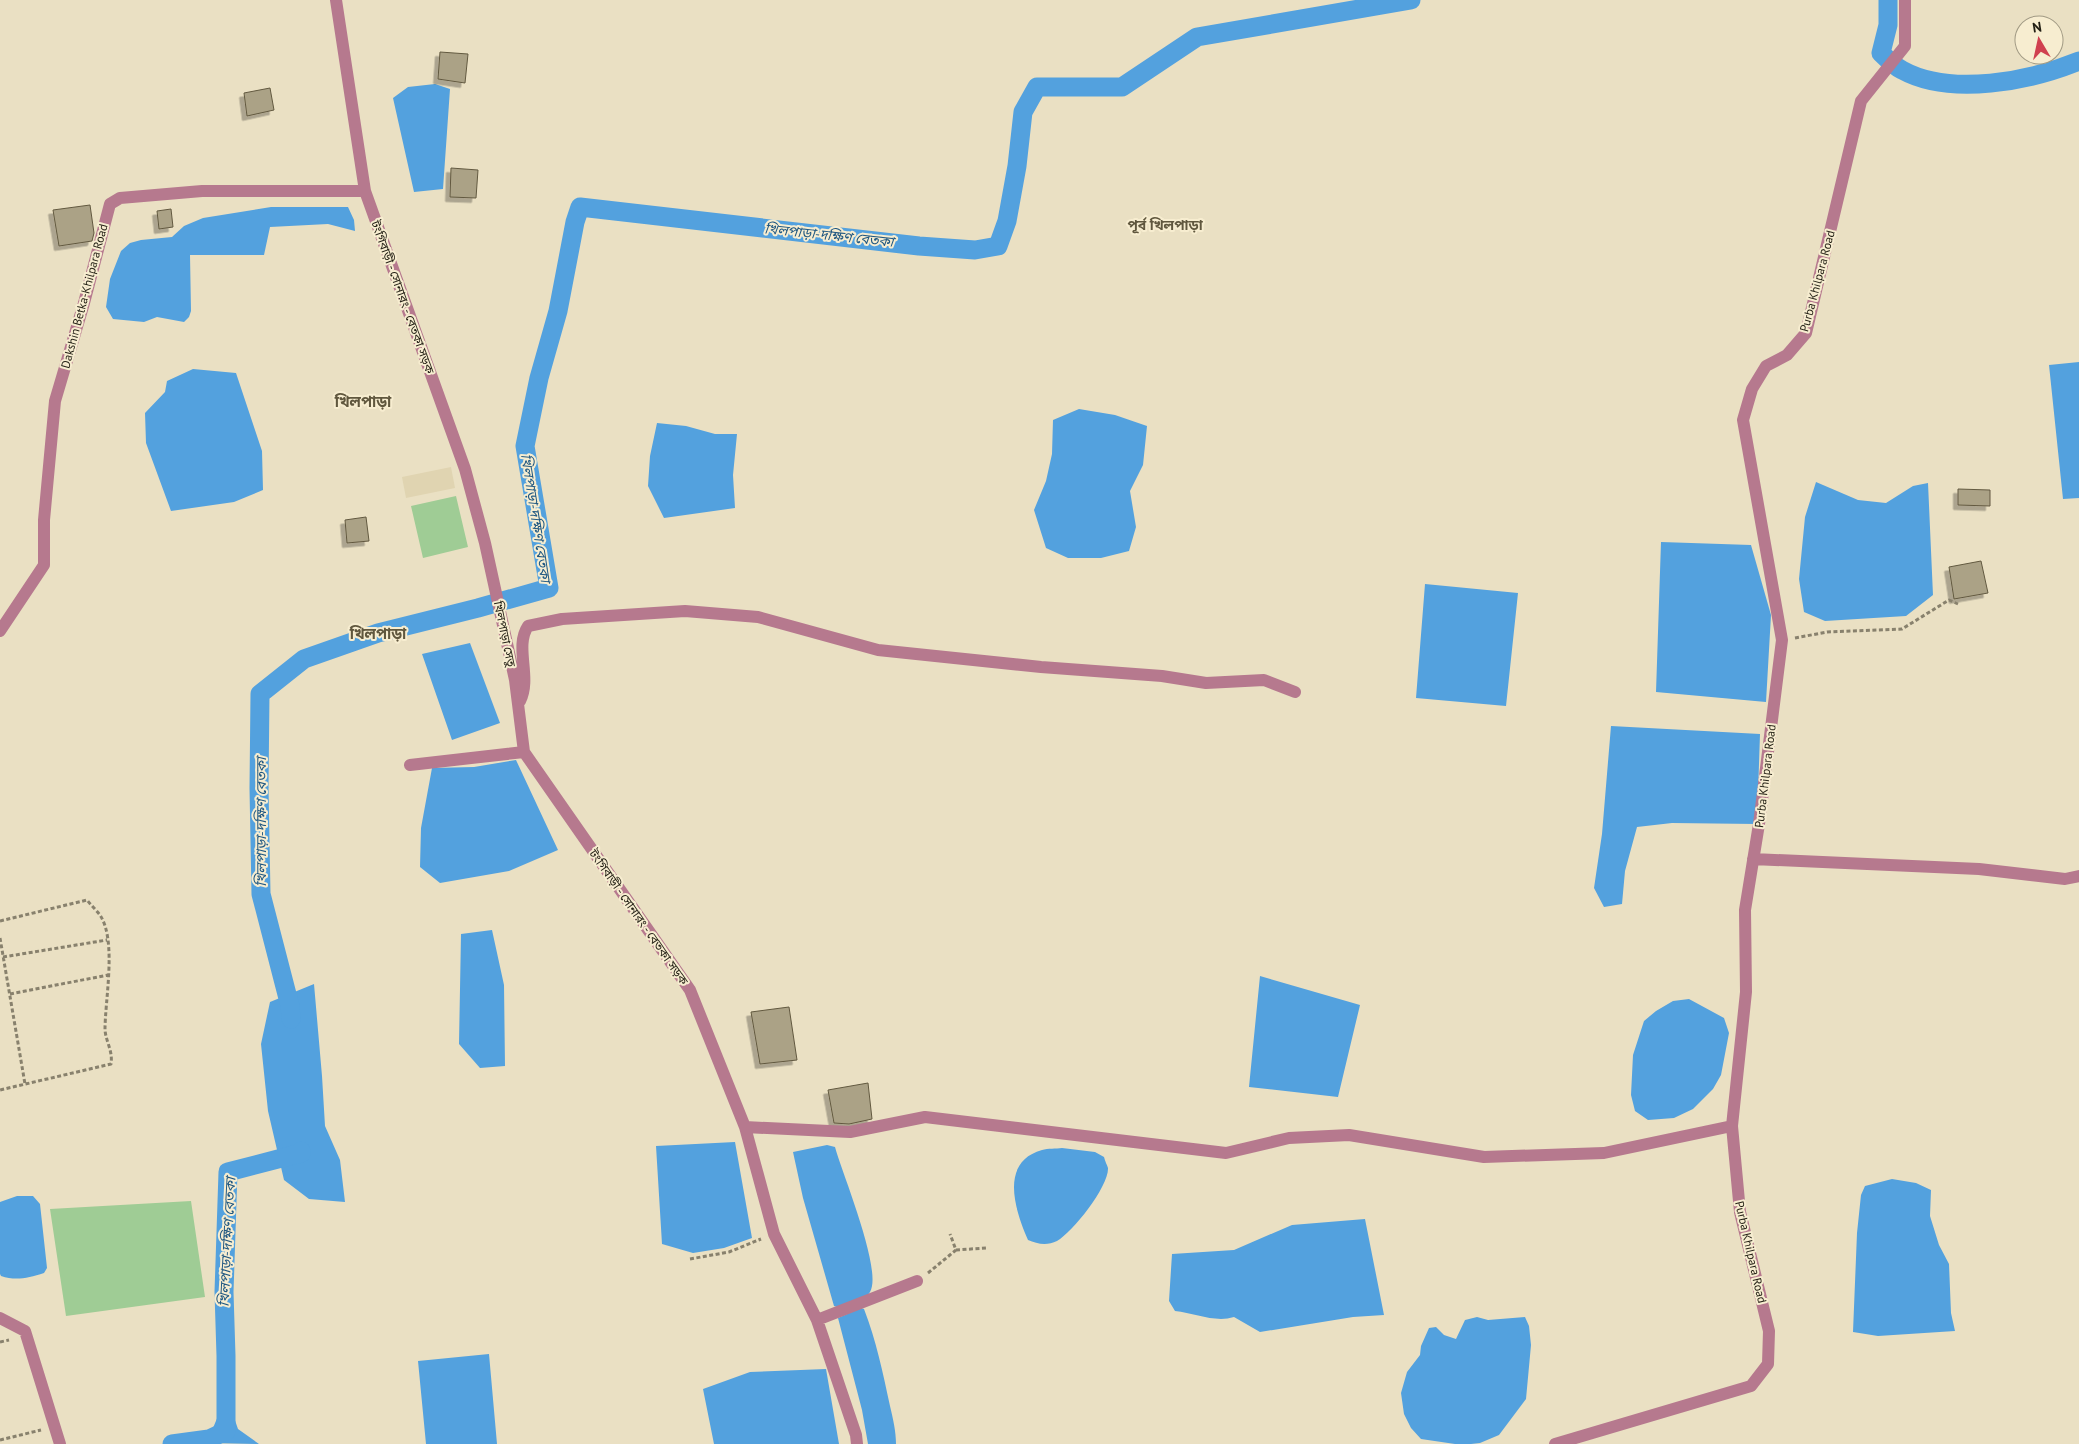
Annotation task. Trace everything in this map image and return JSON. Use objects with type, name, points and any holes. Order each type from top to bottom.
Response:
[{"type":"street","name":"টংগিবাড়ী - সোনারং - বেতকা সড়ক","points":[[336,0],[365,191],[464,469],[485,543],[495,587]]},
{"type":"street","name":"Purba Khilpara Road","points":[[1555,1444],[1751,1386],[1768,1364],[1769,1331],[1740,1212],[1732,1126],[1746,992],[1745,910],[1782,640],[1743,420],[1752,388],[1766,366],[1787,355],[1806,333],[1861,101],[1905,46],[1905,0]]},
{"type":"street","name":"Dakshin Betka-Khilpara Road","points":[[0,631],[44,565],[44,520],[54,401],[84,304],[110,204],[120,198],[202,191],[365,191]]},
{"type":"street","name":"খিলপাড়া সেতু","points":[[495,587],[515,680]]},
{"type":"street","points":[[518,705],[524,687],[522,634],[528,626],[562,619],[685,611],[758,617],[878,650],[1041,667],[1162,676],[1206,683],[1264,680],[1295,692]]},
{"type":"street","name":"টংগিবাড়ী - সোনারং - বেতকা সড়ক","points":[[515,680],[524,752],[690,990],[745,1127],[774,1234],[817,1320],[856,1435],[857,1444]]},
{"type":"street","points":[[410,765],[524,752]]},
{"type":"street","points":[[1753,859],[1979,869],[2065,879],[2079,876]]},
{"type":"street","points":[[745,1127],[850,1132],[925,1117],[1226,1153],[1289,1138],[1349,1135],[1484,1157],[1604,1153],[1732,1126]]},
{"type":"street","points":[[817,1320],[917,1282]]},
{"type":"street","points":[[0,1318],[25,1331],[60,1444]]},
{"type":"path","points":[[1782,640],[1827,632],[1902,628],[1949,600],[1958,604]]},
{"type":"path","points":[[0,921],[87,900],[100,915],[105,926],[107,940],[106,1038],[113,1056],[112,1064],[0,1090]]},
{"type":"path","points":[[0,938],[25,1084]]},
{"type":"path","points":[[3,957],[107,940]]},
{"type":"path","points":[[10,994],[108,975]]},
{"type":"path","points":[[690,1259],[729,1252],[774,1234]]},
{"type":"path","points":[[950,1234],[956,1250]]},
{"type":"path","points":[[917,1282],[956,1250],[986,1248]]},
{"type":"path","points":[[0,1440],[47,1429]]},
{"type":"shaded area","points":[[451,467],[455,488],[406,498],[402,477]]},
{"type":"green space","points":[[456,496],[468,547],[423,558],[411,506]]},
{"type":"green space","points":[[191,1201],[205,1297],[66,1316],[50,1209]]},
{"type":"water","points":[[435,84],[450,89],[443,189],[414,192],[393,98],[408,87]]},
{"type":"water","points":[[271,207],[348,207],[354,220],[355,231],[328,224],[270,227],[264,255],[190,255],[191,311],[189,317],[184,322],[157,317],[144,322],[113,319],[106,307],[110,279],[121,251],[130,243],[172,237],[184,226],[203,218]]},
{"type":"water","points":[[2079,362],[2079,498],[2063,499],[2049,365]]},
{"type":"water","points":[[193,369],[236,373],[262,451],[263,490],[234,502],[171,511],[146,443],[145,413],[165,392],[167,381]]},
{"type":"water","points":[[1079,409],[1115,415],[1147,426],[1143,465],[1130,491],[1136,527],[1129,551],[1101,558],[1068,558],[1046,548],[1034,510],[1046,481],[1052,454],[1053,420]]},
{"type":"water","points":[[657,423],[686,426],[715,434],[737,434],[733,475],[735,508],[664,518],[648,486],[650,456]]},
{"type":"water","points":[[1816,482],[1858,500],[1886,503],[1913,486],[1928,483],[1933,595],[1906,616],[1825,621],[1804,612],[1799,579],[1805,517]]},
{"type":"water","points":[[1661,542],[1751,545],[1771,615],[1766,702],[1656,692]]},
{"type":"water","points":[[1425,584],[1518,593],[1506,706],[1416,698]]},
{"type":"water","points":[[470,643],[500,723],[452,740],[422,654]]},
{"type":"water","points":[[1611,726],[1760,734],[1757,824],[1672,823],[1637,827],[1625,871],[1622,904],[1604,907],[1594,888],[1602,834]]},
{"type":"water","points":[[516,760],[558,850],[509,871],[440,883],[420,867],[421,828],[432,768],[474,767]]},
{"type":"water","points":[[492,930],[504,985],[505,1066],[480,1068],[459,1044],[461,934]]},
{"type":"water","points":[[1260,976],[1360,1005],[1338,1097],[1249,1087]]},
{"type":"water","points":[[314,984],[325,1126],[340,1160],[345,1202],[309,1199],[284,1180],[268,1111],[261,1044],[270,1002]]},
{"type":"water","points":[[1689,999],[1724,1018],[1729,1033],[1721,1075],[1713,1089],[1693,1109],[1674,1118],[1648,1120],[1635,1111],[1631,1095],[1633,1055],[1644,1021],[1673,1001]]},
{"type":"water","points":[[735,1142],[752,1238],[724,1248],[693,1253],[662,1244],[656,1146]]},
{"type":"water","points":[[827,1145],[835,1147],[853,1199],[871,1264],[873,1281],[870,1292],[864,1298],[841,1308],[834,1306],[803,1198],[793,1152]]},
{"type":"water","points":[[1062,1148],[1095,1152],[1104,1157],[1108,1168],[1107,1176],[1097,1197],[1064,1236],[1050,1244],[1035,1243],[1028,1240],[1015,1202],[1015,1176],[1020,1165],[1029,1156],[1044,1149]]},
{"type":"water","points":[[1892,1179],[1916,1183],[1931,1190],[1930,1216],[1939,1245],[1949,1264],[1951,1313],[1955,1331],[1878,1336],[1853,1332],[1857,1233],[1861,1195],[1865,1186]]},
{"type":"water","points":[[17,1196],[33,1196],[40,1204],[47,1268],[44,1273],[17,1279],[6,1278],[0,1274],[0,1202]]},
{"type":"water","points":[[1365,1219],[1384,1315],[1353,1317],[1260,1332],[1234,1317],[1220,1319],[1175,1311],[1169,1301],[1172,1254],[1234,1250],[1292,1225]]},
{"type":"water","points":[[861,1308],[864,1309],[879,1357],[893,1420],[896,1444],[868,1444],[862,1410],[838,1318]]},
{"type":"water","points":[[1477,1317],[1488,1320],[1525,1317],[1529,1326],[1531,1345],[1526,1399],[1499,1435],[1480,1443],[1455,1444],[1421,1439],[1411,1428],[1404,1414],[1401,1393],[1407,1372],[1420,1355],[1421,1346],[1429,1328],[1436,1327],[1444,1335],[1456,1339],[1465,1320]]},
{"type":"water","points":[[489,1354],[497,1444],[426,1444],[418,1361]]},
{"type":"water","points":[[826,1369],[839,1444],[714,1444],[703,1389],[750,1372]]},
{"type":"water","points":[[223,1404],[230,1406],[238,1429],[259,1444],[209,1443],[206,1436],[213,1428]]},
{"type":"building","points":[[440,52],[468,54],[465,83],[438,79]]},
{"type":"building","points":[[270,88],[274,110],[247,116],[244,93]]},
{"type":"building","points":[[451,168],[478,170],[476,198],[450,197]]},
{"type":"building","points":[[90,205],[94,233],[92,241],[59,246],[53,210]]},
{"type":"building","points":[[171,209],[173,227],[159,229],[157,211]]},
{"type":"building","points":[[1958,489],[1990,490],[1990,506],[1958,505]]},
{"type":"building","points":[[366,517],[369,541],[347,543],[345,520]]},
{"type":"building","points":[[1981,561],[1988,593],[1954,599],[1949,567]]},
{"type":"building","points":[[789,1007],[797,1060],[760,1064],[751,1012]]},
{"type":"building","points":[[868,1083],[872,1119],[849,1124],[834,1123],[828,1090]]},
{"type":"waterway","name":"খিলপাড়া-দক্ষিণ বেতকা","points":[[291,1019],[290,1006],[261,894],[260,694],[304,659],[378,633],[549,588],[525,446],[539,378],[558,311],[575,222],[580,207],[919,246],[975,250],[998,246],[1007,221],[1017,166],[1023,112],[1037,87],[1122,87],[1197,37],[1411,0]]},
{"type":"waterway","name":"খিলপাড়া-দক্ষিণ বেতকা","points":[[1888,0],[1888,25],[1881,53],[1899,68],[1922,78],[1943,83],[1990,83],[2038,75],[2079,61]]},
{"type":"waterway","name":"খিলপাড়া-দক্ষিণ বেতকা","points":[[172,1444],[209,1439],[226,1431],[224,1292],[228,1172],[301,1153],[301,1151]]},
{"type":"district","name":"পূর্ব খিলপাড়া","points":[[1165,225]]},
{"type":"district","name":"খিলপাড়া","points":[[363,401]]},
{"type":"district","name":"খিলপাড়া","points":[[378,633]]}]
